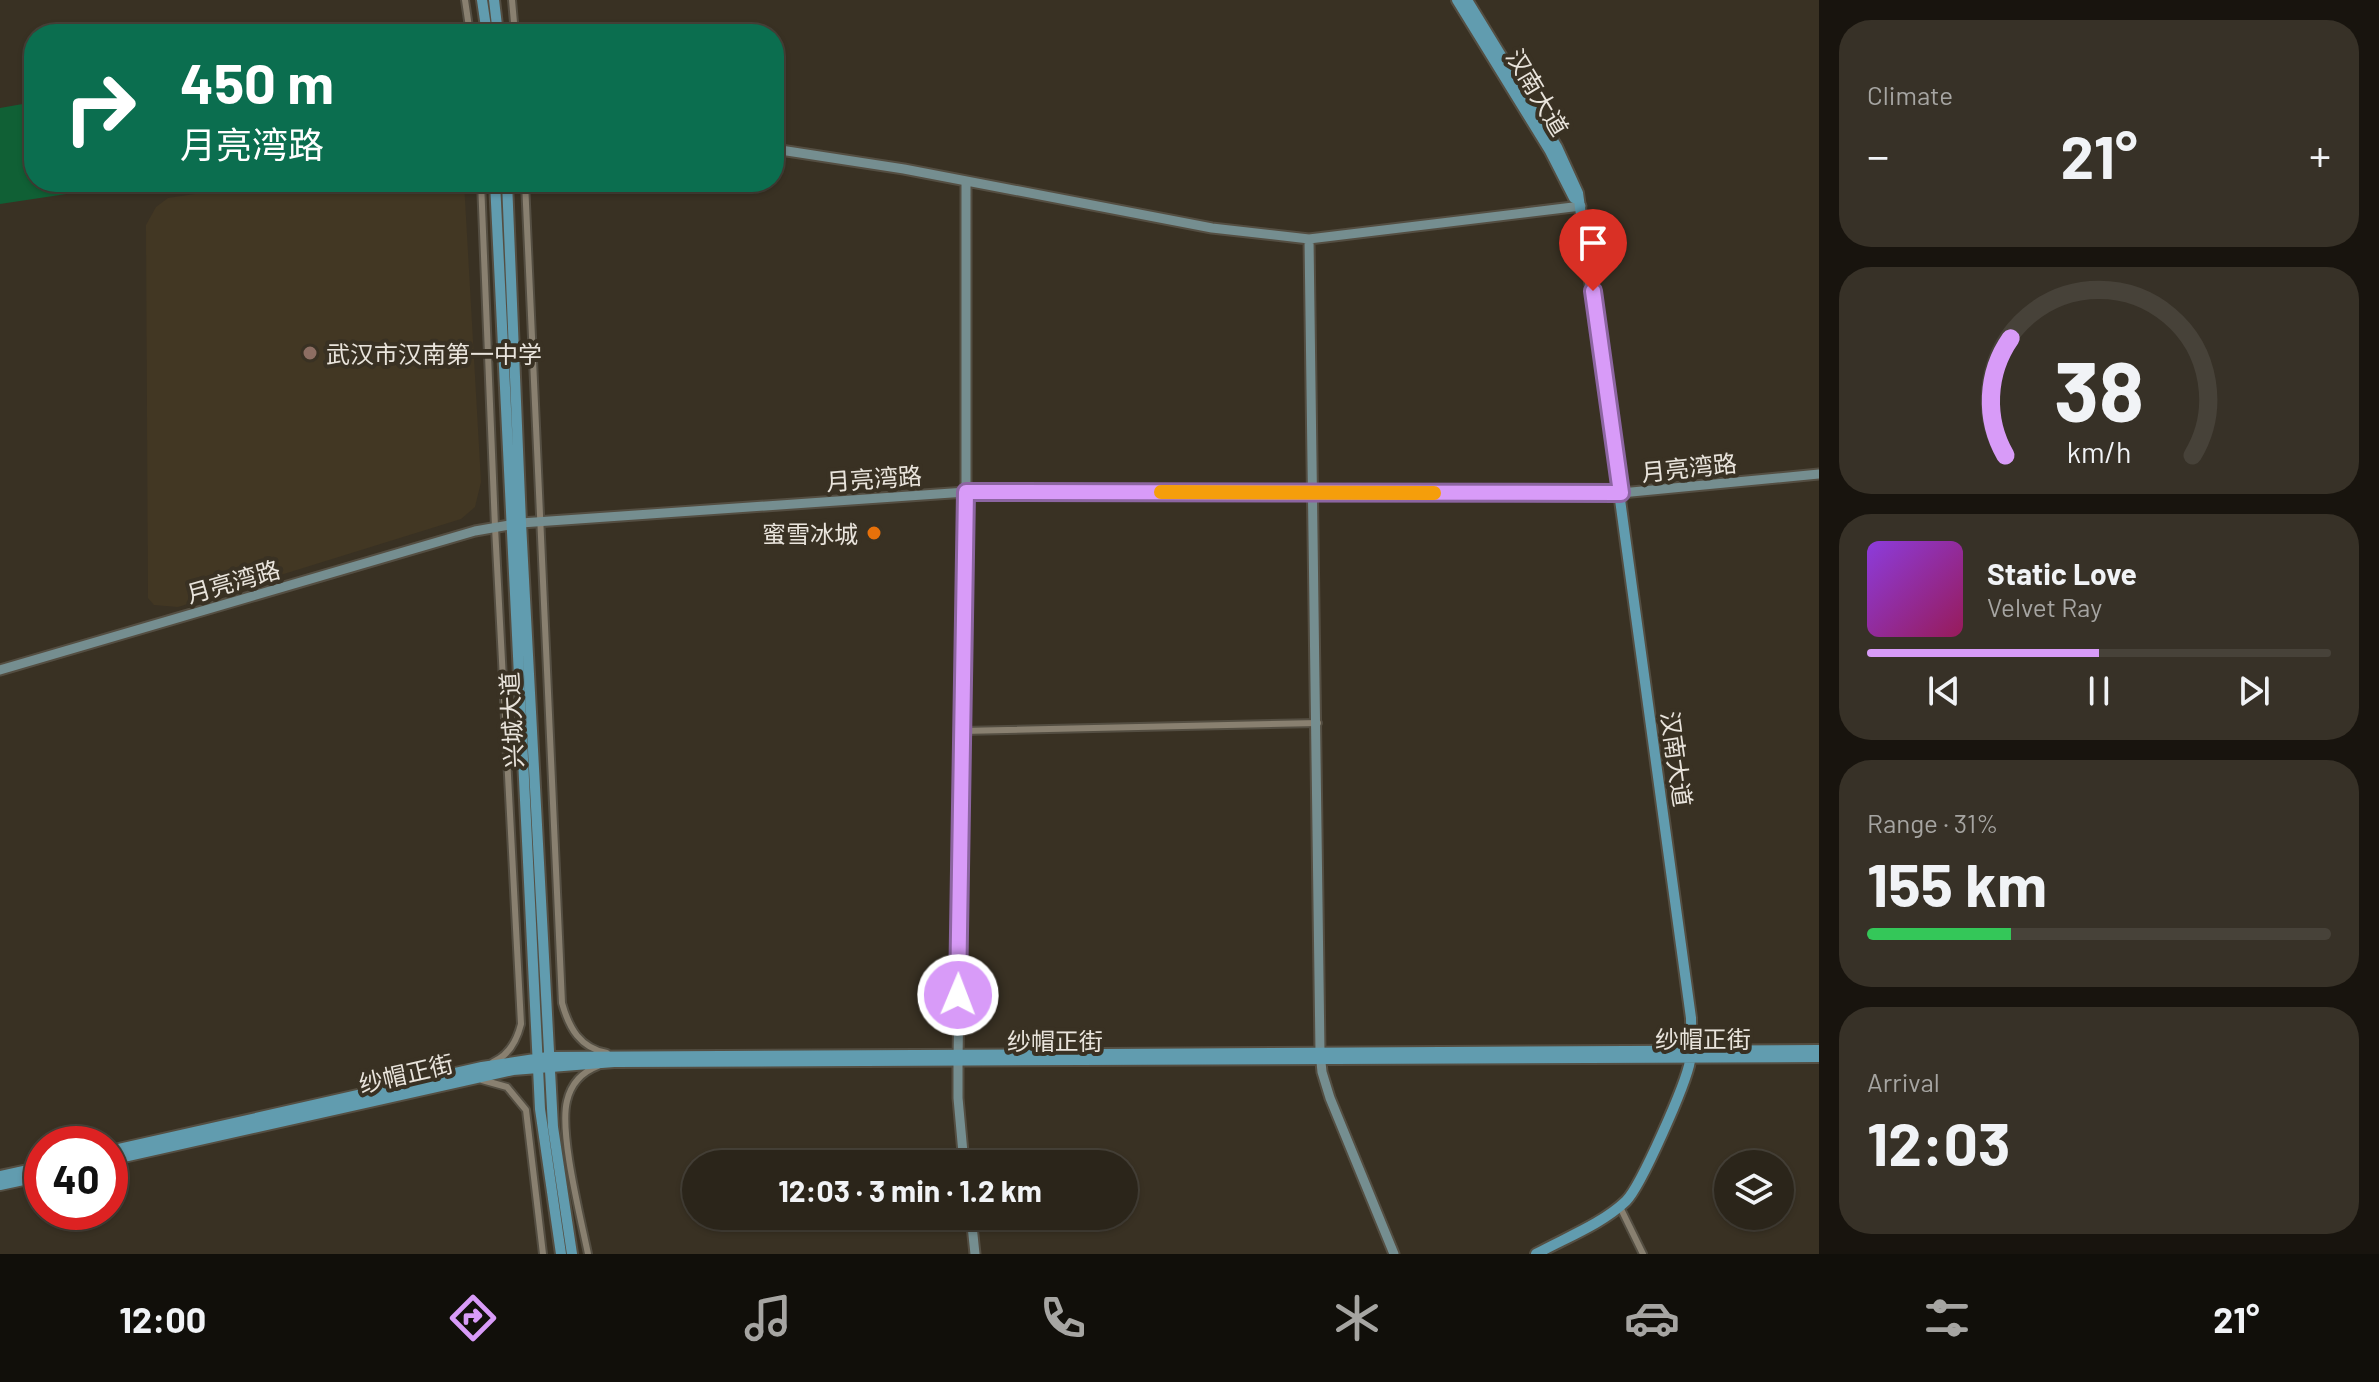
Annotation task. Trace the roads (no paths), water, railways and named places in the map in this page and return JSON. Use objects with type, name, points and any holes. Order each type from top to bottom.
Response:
[{"type":"main road","points":[[482,0],[486,24]]},
{"type":"main road","points":[[494,0],[497,24]]},
{"type":"main road","name":"汉南大道","points":[[1457,0],[1581,206]]},
{"type":"main road","name":"汉南大道","points":[[1467,0],[1557,147],[1574,180],[1581,206],[1683,950],[1691,1054],[1686,1078],[1635,1191],[1620,1206],[1536,1254]]},
{"type":"main road","name":"兴城大道","points":[[496,192],[543,1061],[572,1254]]},
{"type":"main road","name":"兴城大道","points":[[507,192],[516,524]]},
{"type":"main road","name":"纱帽正街","points":[[128,1147],[482,1067],[543,1061],[614,1058],[1691,1054],[1819,1050]]},
{"type":"main road","name":"纱帽正街","points":[[1691,1054],[1819,1057]]},
{"type":"main road","name":"兴城大道","points":[[543,1061],[540,1109],[549,1191],[561,1254]]},
{"type":"main road","name":"纱帽正街","points":[[128,1156],[543,1061]]},
{"type":"main road","points":[[0,1176],[24,1171]]},
{"type":"main road","points":[[0,1185],[24,1180]]},
{"type":"street","points":[[465,0],[469,24]]},
{"type":"street","points":[[512,0],[514,24]]},
{"type":"street","points":[[784,151],[904,169],[1212,228],[1309,239],[1581,206]]},
{"type":"street","points":[[963,1150],[958,1057],[966,492],[966,181]]},
{"type":"street","points":[[481,192],[521,1024],[510,1050],[500,1059],[482,1067]]},
{"type":"street","points":[[525,192],[562,1003],[569,1024],[583,1044],[614,1058]]},
{"type":"street","points":[[1309,239],[1318,723],[1320,1056],[1330,1098],[1394,1254]]},
{"type":"street","name":"月亮湾路","points":[[0,670],[475,531],[541,521],[966,492],[1621,493],[1819,474]]},
{"type":"street","points":[[962,731],[1318,723]]},
{"type":"street","points":[[588,1254],[571,1161],[566,1103],[570,1091],[583,1074],[614,1058]]},
{"type":"street","points":[[471,1078],[507,1087],[526,1110],[543,1254]]},
{"type":"street","points":[[1620,1206],[1643,1254]]},
{"type":"street","points":[[972,1230],[975,1254]]},
{"type":"place","name":"武汉市汉南第一中学","points":[[310,353]]},
{"type":"place","name":"蜜雪冰城","points":[[874,533]]}]
